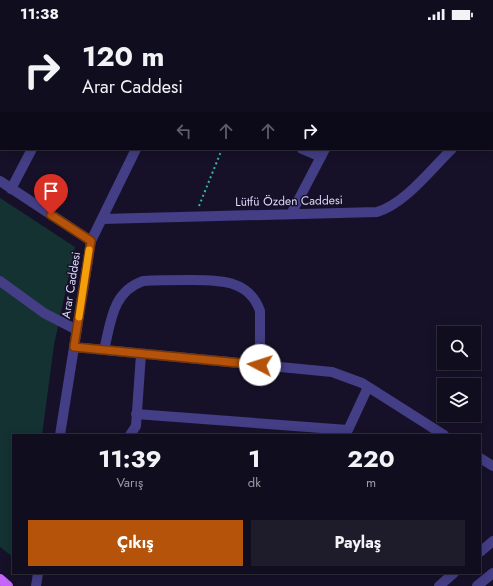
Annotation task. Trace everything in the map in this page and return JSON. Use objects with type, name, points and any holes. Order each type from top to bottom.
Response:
[{"type":"main road","points":[[0,579],[8,586]]},
{"type":"street","points":[[11,189],[31,150]]},
{"type":"street","name":"Arar Caddesi","points":[[60,434],[91,241],[136,150]]},
{"type":"street","points":[[291,214],[323,153],[307,150]]},
{"type":"street","name":"Lütfü Özden Caddesi","points":[[102,219],[368,212],[384,209],[400,200],[451,150]]},
{"type":"street","points":[[0,181],[91,241]]},
{"type":"street","points":[[104,350],[114,309],[122,295],[132,286],[143,281],[220,280],[243,288],[258,306],[260,311],[260,365]]},
{"type":"street","points":[[0,281],[44,313],[77,330]]},
{"type":"street","points":[[74,347],[332,372],[351,378],[368,387],[442,434]]},
{"type":"street","points":[[131,434],[136,426],[141,354]]},
{"type":"street","points":[[136,414],[348,430],[368,387]]},
{"type":"street","points":[[481,459],[493,466]]},
{"type":"street","points":[[481,551],[493,541]]},
{"type":"street","points":[[477,586],[493,573]]},
{"type":"street","points":[[36,586],[38,574]]},
{"type":"street","points":[[439,586],[453,574]]},
{"type":"path","points":[[195,216],[222,150]]},
{"type":"green space","points":[[0,198],[75,247],[54,345],[42,434],[12,434],[12,556],[0,547]]},
{"type":"slow traffic","points":[[79,317],[89,250]]},
{"type":"route","points":[[51,215],[91,241],[74,347],[260,365]]}]
